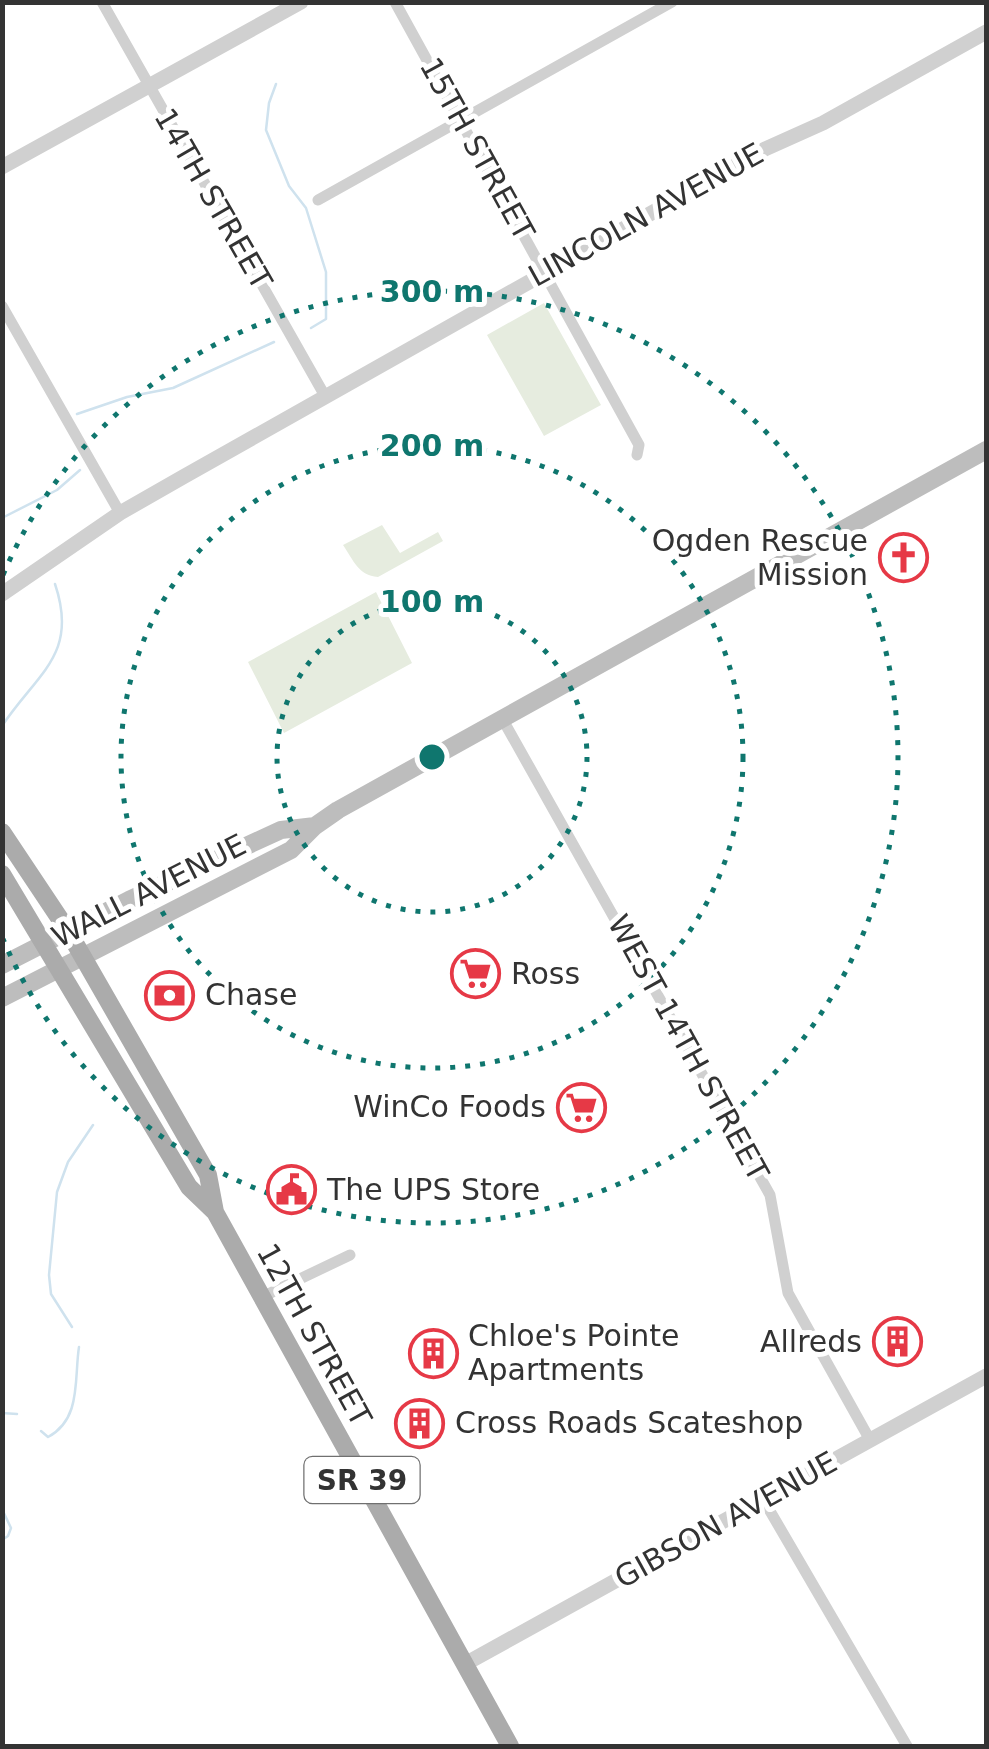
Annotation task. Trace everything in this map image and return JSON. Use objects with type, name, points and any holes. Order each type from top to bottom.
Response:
[{"type":"main road","name":"WALL AVENUE","points":[[2,998],[291,850],[314,826],[986,450]]},
{"type":"main road","name":"WALL AVENUE","points":[[2,965],[281,830],[314,826]]},
{"type":"main road","name":"12TH STREET","points":[[2,832],[68,932],[208,1174],[215,1212]]},
{"type":"main road","name":"12TH STREET","points":[[2,874],[189,1187],[215,1212],[510,1746]]},
{"type":"street","name":"14TH STREET","points":[[102,2],[325,396]]},
{"type":"street","points":[[2,168],[301,2]]},
{"type":"street","name":"15TH STREET","points":[[395,2],[639,445],[637,456]]},
{"type":"street","points":[[318,200],[672,2]]},
{"type":"street","name":"LINCOLN AVENUE","points":[[2,594],[120,513],[765,149],[823,123],[986,32]]},
{"type":"street","points":[[2,306],[120,513]]},
{"type":"street","name":"WEST 14TH STREET","points":[[503,720],[770,1195],[788,1292],[870,1440]]},
{"type":"street","points":[[262,1297],[350,1254]]},
{"type":"street","name":"GIBSON AVENUE","points":[[465,1664],[986,1376]]},
{"type":"street","points":[[763,1499],[907,1746]]},
{"type":"shaded area","points":[[544,303],[601,405],[544,436],[487,335]]},
{"type":"shaded area","points":[[382,525],[400,553],[438,532],[443,541],[378,577],[371,576],[357,566],[343,545]]},
{"type":"shaded area","points":[[376,592],[412,663],[284,733],[248,662]]},
{"type":"waterway","points":[[276,84],[266,130],[289,186],[306,208],[326,272],[326,319],[311,328]]},
{"type":"waterway","points":[[77,414],[127,397],[173,388],[274,342]]},
{"type":"waterway","points":[[2,518],[57,490],[80,470]]},
{"type":"waterway","points":[[2,726],[51,662],[58,646],[61,608],[55,584]]},
{"type":"waterway","points":[[72,1327],[51,1294],[49,1275],[57,1192],[68,1162],[93,1125]]},
{"type":"waterway","points":[[41,1431],[48,1437],[59,1429],[71,1409],[79,1347]]},
{"type":"waterway","points":[[2,1413],[17,1414]]},
{"type":"waterway","points":[[2,1509],[11,1528],[2,1540]]},
{"type":"place","name":"Ogden Rescue Mission","points":[[903,558]]},
{"type":"place","name":"Ross","points":[[476,974]]},
{"type":"place","name":"Chase","points":[[170,995]]},
{"type":"place","name":"WinCo Foods","points":[[581,1107]]},
{"type":"place","name":"The UPS Store","points":[[292,1190]]},
{"type":"place","name":"Allreds","points":[[897,1342]]},
{"type":"place","name":"Chloe's Pointe Apartments","points":[[433,1353]]},
{"type":"place","name":"Cross Roads Scateshop","points":[[420,1423]]}]
